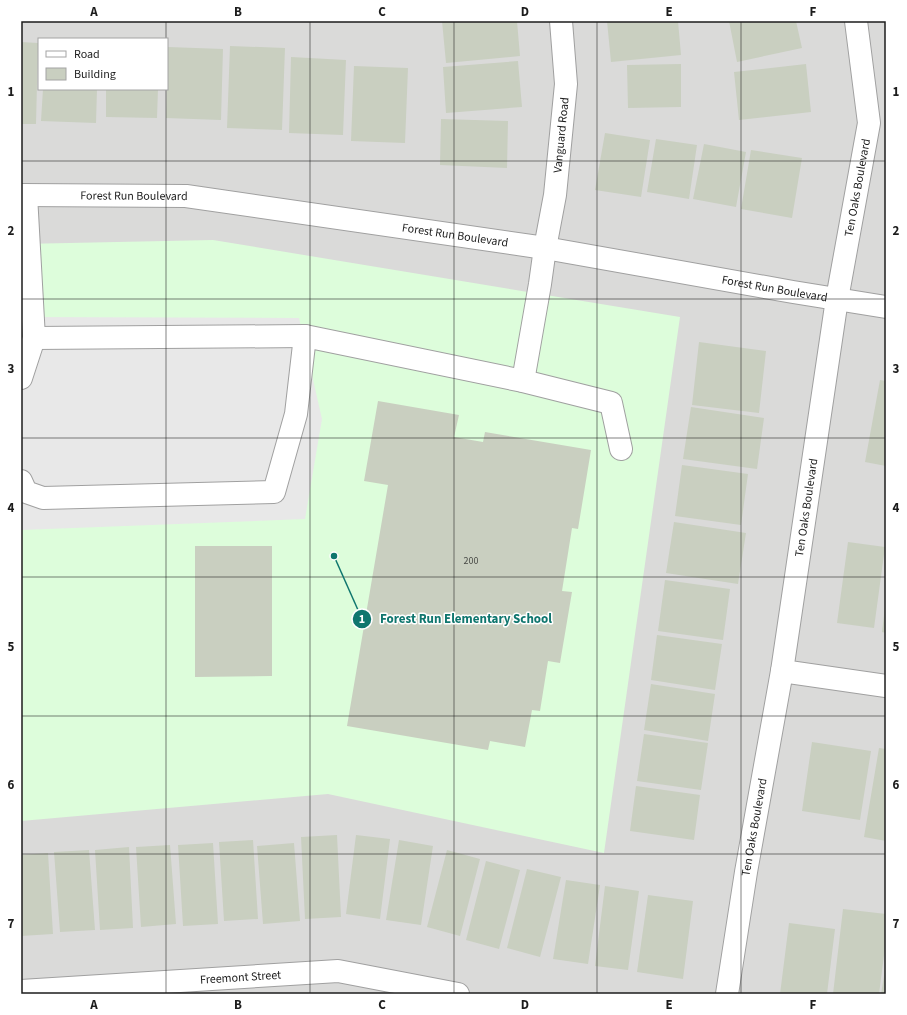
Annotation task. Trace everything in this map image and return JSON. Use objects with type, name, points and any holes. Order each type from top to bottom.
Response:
[{"type":"street","name":"Vanguard Road","points":[[523,381],[554,195],[566,84],[561,21]]},
{"type":"street","name":"Ten Oaks Boulevard","points":[[727,994],[746,872],[782,671],[837,299],[870,123],[856,21]]},
{"type":"street","name":"Forest Run Boulevard","points":[[24,195],[186,196],[545,248],[837,299],[886,306]]},
{"type":"street","points":[[21,378],[34,338],[24,195]]},
{"type":"street","points":[[34,338],[305,336],[523,381],[611,403],[620,449]]},
{"type":"street","points":[[21,481],[26,492],[43,498],[274,492],[296,414],[305,336]]},
{"type":"street","points":[[782,671],[886,686]]},
{"type":"street","name":"Freemont Street","points":[[21,991],[338,971],[458,994]]},
{"type":"shaded area","points":[[21,21],[886,21],[886,994],[21,994]]},
{"type":"shaded area","points":[[213,240],[680,317],[604,853],[328,794],[21,821],[21,244]]},
{"type":"shaded area","points":[[21,317],[299,318],[322,419],[305,519],[21,530]]},
{"type":"building","points":[[442,21],[517,21],[520,56],[446,63]]},
{"type":"building","points":[[607,21],[678,21],[681,55],[611,62]]},
{"type":"building","points":[[729,21],[796,21],[802,48],[737,62]]},
{"type":"building","points":[[21,42],[38,43],[36,124],[21,124]]},
{"type":"building","points":[[230,46],[285,48],[282,130],[227,128]]},
{"type":"building","points":[[168,47],[223,49],[221,120],[166,118],[167,90],[168,90]]},
{"type":"building","points":[[291,57],[346,60],[343,135],[289,133]]},
{"type":"building","points":[[518,61],[522,107],[446,113],[443,67]]},
{"type":"building","points":[[681,64],[681,107],[628,108],[627,65]]},
{"type":"building","points":[[806,64],[811,112],[739,120],[734,72]]},
{"type":"building","points":[[354,66],[408,68],[405,143],[351,141]]},
{"type":"building","points":[[43,90],[97,90],[96,123],[41,121]]},
{"type":"building","points":[[106,90],[158,90],[157,118],[106,117]]},
{"type":"building","points":[[441,119],[508,121],[507,168],[440,165]]},
{"type":"building","points":[[605,133],[650,140],[641,197],[595,190]]},
{"type":"building","points":[[656,139],[697,145],[689,199],[647,192]]},
{"type":"building","points":[[704,144],[746,152],[736,207],[693,199]]},
{"type":"building","points":[[751,150],[802,158],[792,218],[741,209]]},
{"type":"building","points":[[699,342],[766,351],[759,413],[692,405]]},
{"type":"building","points":[[880,380],[886,381],[886,466],[865,462]]},
{"type":"building","points":[[378,401],[459,415],[454,437],[483,442],[485,432],[591,450],[578,529],[572,528],[562,591],[572,592],[560,663],[548,661],[540,711],[532,710],[525,747],[490,741],[488,750],[347,726],[388,485],[364,481]]},
{"type":"building","points":[[691,407],[764,418],[757,469],[683,459]]},
{"type":"building","points":[[682,465],[748,474],[741,525],[675,516]]},
{"type":"building","points":[[674,522],[746,533],[738,584],[666,573]]},
{"type":"building","points":[[848,542],[885,547],[874,628],[837,623]]},
{"type":"building","points":[[195,546],[272,546],[272,676],[195,677]]},
{"type":"building","points":[[665,580],[730,589],[723,640],[658,631]]},
{"type":"building","points":[[886,607],[886,633],[882,632]]},
{"type":"building","points":[[657,635],[722,644],[715,690],[651,680]]},
{"type":"building","points":[[651,684],[715,694],[708,741],[644,730]]},
{"type":"building","points":[[644,734],[708,743],[701,790],[637,781]]},
{"type":"building","points":[[812,742],[871,751],[860,820],[802,811]]},
{"type":"building","points":[[879,748],[886,749],[886,841],[864,837]]},
{"type":"building","points":[[636,786],[700,795],[694,840],[630,831]]},
{"type":"building","points":[[337,835],[341,917],[305,919],[301,837]]},
{"type":"building","points":[[356,835],[390,839],[380,919],[346,914]]},
{"type":"building","points":[[253,840],[258,919],[224,921],[219,842]]},
{"type":"building","points":[[399,840],[433,846],[421,925],[386,920]]},
{"type":"building","points":[[213,843],[218,924],[183,926],[178,845]]},
{"type":"building","points":[[294,843],[300,921],[263,924],[257,846]]},
{"type":"building","points":[[170,845],[176,924],[141,927],[136,847]]},
{"type":"building","points":[[129,847],[133,928],[100,930],[95,850]]},
{"type":"building","points":[[89,850],[95,930],[60,932],[54,852]]},
{"type":"building","points":[[447,850],[480,859],[460,936],[427,927]]},
{"type":"building","points":[[48,853],[53,934],[21,936],[21,855]]},
{"type":"building","points":[[486,861],[520,870],[499,949],[466,940]]},
{"type":"building","points":[[527,869],[561,877],[540,957],[507,948]]},
{"type":"building","points":[[566,880],[600,885],[588,964],[553,959]]},
{"type":"building","points":[[605,886],[639,891],[628,970],[595,966]]},
{"type":"building","points":[[648,895],[693,901],[683,979],[637,972]]},
{"type":"building","points":[[843,909],[886,914],[886,940],[879,994],[833,994]]},
{"type":"building","points":[[789,923],[835,929],[827,994],[780,994]]},
{"type":"building","points":[[885,970],[886,994],[881,994]]},
{"type":"place","name":"Forest Run Elementary School","points":[[334,556]]}]
